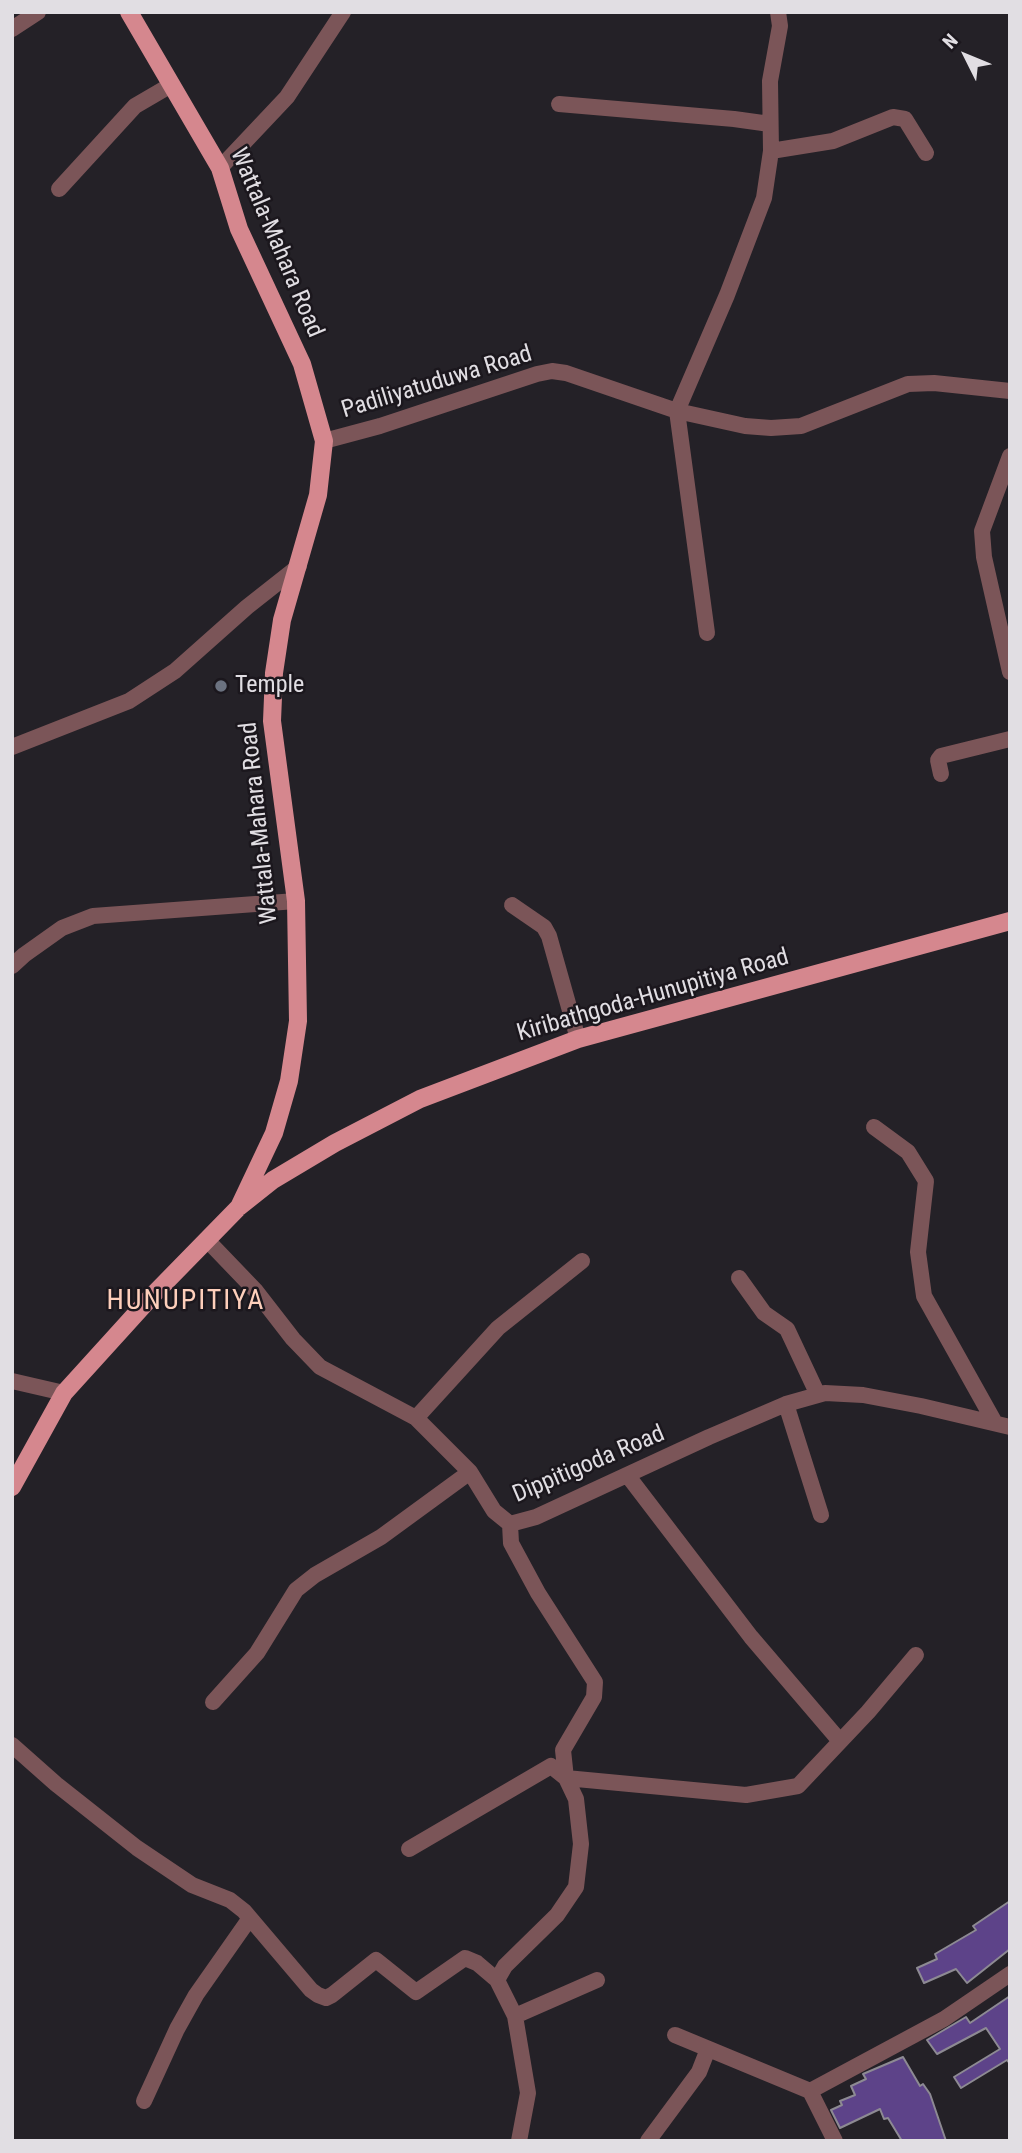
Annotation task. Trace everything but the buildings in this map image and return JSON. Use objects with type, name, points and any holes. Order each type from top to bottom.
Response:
[{"type":"main road","name":"Wattala-Mahara Road","points":[[129,12],[220,168],[239,229],[302,364],[324,441],[318,495],[282,620],[274,673],[271,721],[296,901],[298,1021],[289,1082],[274,1133],[239,1207]]},
{"type":"main road","name":"Kiribathgoda-Hunupitiya Road","points":[[12,1487],[64,1393],[152,1296],[239,1207],[274,1180],[335,1143],[421,1099],[578,1039],[1010,921]]},
{"type":"street","points":[[12,29],[38,12]]},
{"type":"street","points":[[220,168],[287,97],[343,12]]},
{"type":"street","points":[[707,633],[677,411],[727,295],[764,198],[771,151],[770,81],[780,26],[778,12]]},
{"type":"street","points":[[59,189],[135,106],[171,85]]},
{"type":"street","points":[[559,104],[770,124]]},
{"type":"street","points":[[771,151],[833,141],[893,117],[905,119],[926,153]]},
{"type":"street","name":"Padiliyatuduwa Road","points":[[324,441],[416,415],[537,373],[552,371],[566,373],[677,411],[745,426],[801,426],[908,384],[934,383],[1010,391]]},
{"type":"street","points":[[1010,456],[982,531],[986,570],[1010,672]]},
{"type":"street","points":[[12,747],[129,701],[175,671],[247,607],[299,566]]},
{"type":"street","points":[[941,774],[938,760],[941,756],[1010,739]]},
{"type":"street","points":[[12,967],[62,928],[93,916],[296,901]]},
{"type":"street","points":[[512,905],[544,927],[549,936],[578,1039]]},
{"type":"street","points":[[874,1127],[908,1152],[926,1181],[918,1252],[924,1296],[1002,1425]]},
{"type":"street","name":"Dippitigoda Road","points":[[207,1240],[255,1290],[293,1339],[320,1367],[416,1418],[470,1472],[494,1511],[510,1524],[536,1517],[786,1404],[825,1393],[863,1395],[1002,1425]]},
{"type":"street","points":[[416,1418],[498,1328],[582,1261]]},
{"type":"street","points":[[739,1278],[764,1312],[787,1329],[818,1395]]},
{"type":"street","points":[[12,1381],[64,1393]]},
{"type":"street","points":[[786,1404],[821,1515]]},
{"type":"street","points":[[213,1702],[257,1653],[296,1590],[315,1575],[381,1537],[470,1472]]},
{"type":"street","points":[[628,1476],[751,1637],[839,1740]]},
{"type":"street","points":[[498,1980],[505,1966],[557,1915],[576,1887],[580,1844],[576,1799],[566,1777],[563,1751],[594,1697],[595,1682],[538,1593],[511,1543],[510,1524]]},
{"type":"street","points":[[409,1849],[551,1766],[566,1777],[746,1795],[798,1786],[868,1712],[916,1655]]},
{"type":"street","points":[[12,1745],[56,1784],[138,1848],[192,1885],[230,1900],[250,1918],[311,1990],[326,1998],[376,1960],[416,1992],[465,1958],[477,1963],[498,1980],[516,2016],[528,2093],[519,2141]]},
{"type":"street","points":[[144,2101],[190,2006],[250,1918]]},
{"type":"street","points":[[810,2091],[944,2020],[1010,1974]]},
{"type":"street","points":[[516,2016],[597,1980]]},
{"type":"street","points":[[675,2035],[810,2091],[835,2141]]},
{"type":"street","points":[[648,2141],[699,2072],[708,2049]]},
{"type":"place","name":"Temple","points":[[221,686]]},
{"type":"district","name":"HUNUPITIYA","points":[[186,1302]]}]
